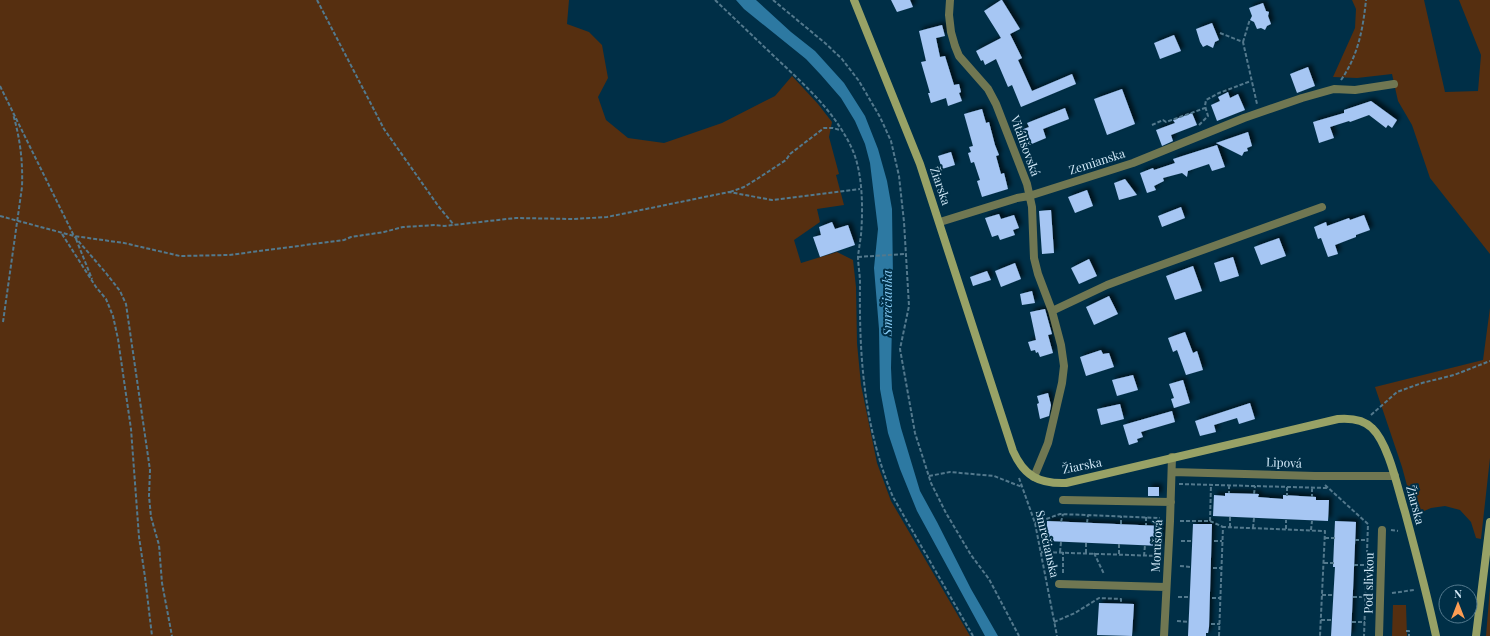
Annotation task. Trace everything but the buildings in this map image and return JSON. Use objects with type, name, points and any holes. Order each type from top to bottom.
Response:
[{"type":"street","name":"Žiarska","points":[[854,0],[920,164],[1017,458],[1022,466],[1034,477],[1044,482],[1066,483],[1101,476],[1172,457],[1338,419],[1350,418],[1364,421],[1373,428],[1382,440],[1395,476],[1423,580],[1436,636]]},
{"type":"street","name":"Vitálišovská","points":[[950,0],[949,15],[951,32],[959,56],[988,89],[996,104],[1017,157],[1032,207],[1034,258],[1038,274],[1052,311],[1061,345],[1064,366],[1062,383],[1048,443],[1034,477]]},
{"type":"street","name":"Zemianska","points":[[940,222],[1017,198],[1029,196],[1133,162],[1259,113],[1302,98],[1334,89],[1354,90],[1394,84]]},
{"type":"street","points":[[1052,311],[1107,285],[1138,273],[1322,207]]},
{"type":"street","name":"Morušová","points":[[1164,636],[1172,457]]},
{"type":"street","name":"Lipová","points":[[1172,472],[1315,476],[1395,476]]},
{"type":"street","points":[[1063,500],[1171,502]]},
{"type":"street","points":[[1476,636],[1490,522]]},
{"type":"street","name":"Pod slivkou","points":[[1379,636],[1382,530]]},
{"type":"street","points":[[1059,584],[1166,588]]},
{"type":"path","points":[[317,0],[384,130],[439,207],[454,225]]},
{"type":"path","points":[[716,0],[831,113],[852,150],[857,163],[862,214],[858,257],[860,273],[860,336],[863,382],[875,445],[893,497],[973,636]]},
{"type":"path","points":[[773,0],[842,59],[859,81],[880,117],[891,141],[899,176],[909,306],[900,349],[915,432],[929,476],[946,513],[971,555],[989,579],[1019,636]]},
{"type":"path","points":[[1334,89],[1344,76],[1357,49],[1364,26],[1366,0]]},
{"type":"path","points":[[1250,19],[1243,42],[1259,113]]},
{"type":"path","points":[[1220,33],[1243,42]]},
{"type":"path","points":[[1193,138],[1190,129],[1200,125],[1208,116],[1206,100],[1219,93],[1251,81]]},
{"type":"path","points":[[0,86],[74,236],[96,287]]},
{"type":"path","points":[[4,322],[22,187],[23,166],[21,148],[12,108]]},
{"type":"path","points":[[1152,125],[1163,120],[1166,122],[1206,108]]},
{"type":"path","points":[[0,216],[74,236],[124,243],[180,256],[216,256],[286,249],[344,240],[403,227],[454,225],[516,218],[573,219],[607,217],[729,192],[744,187],[786,160],[790,154],[824,128],[833,128],[842,131]]},
{"type":"path","points":[[729,192],[772,200],[860,189]]},
{"type":"path","points":[[61,233],[96,287],[106,299],[113,316],[118,339],[131,429],[138,537],[145,577],[152,636]]},
{"type":"path","points":[[74,236],[120,291],[126,304],[150,470],[149,496],[151,517],[159,545],[162,583],[172,636]]},
{"type":"path","points":[[858,257],[905,254]]},
{"type":"path","points":[[1364,421],[1397,392],[1422,383],[1454,375],[1490,361]]},
{"type":"path","name":"Smrečianska","points":[[1017,458],[1017,473],[1035,523],[1057,636]]},
{"type":"path","points":[[929,476],[950,472],[994,476],[1022,487]]},
{"type":"path","points":[[1210,521],[1212,473]]},
{"type":"path","points":[[1315,476],[1368,524],[1364,636]]},
{"type":"path","points":[[1172,483],[1328,488]]},
{"type":"path","points":[[1229,485],[1229,493]]},
{"type":"path","points":[[1254,494],[1255,486]]},
{"type":"path","points":[[1287,487],[1287,496]]},
{"type":"path","points":[[1312,488],[1312,497]]},
{"type":"path","points":[[1035,523],[1063,514],[1210,521],[1223,527],[1325,531],[1320,636]]},
{"type":"path","points":[[1061,522],[1063,514]]},
{"type":"path","points":[[1087,523],[1088,515]]},
{"type":"path","points":[[1121,516],[1121,524]]},
{"type":"path","points":[[1146,517],[1146,526]]},
{"type":"path","points":[[1230,517],[1230,527]]},
{"type":"path","points":[[1253,528],[1254,518]]},
{"type":"path","points":[[1286,520],[1286,529]]},
{"type":"path","points":[[1312,521],[1312,530]]},
{"type":"path","points":[[1219,636],[1223,527]]},
{"type":"path","points":[[1325,538],[1335,538]]},
{"type":"path","points":[[1355,540],[1368,540]]},
{"type":"path","points":[[1181,541],[1192,541]]},
{"type":"path","points":[[1214,541],[1222,542]]},
{"type":"path","points":[[1060,552],[1061,542]]},
{"type":"path","points":[[1086,543],[1086,553]]},
{"type":"path","points":[[1119,544],[1119,554]]},
{"type":"path","points":[[1144,556],[1145,545]]},
{"type":"path","points":[[1041,552],[1168,557]]},
{"type":"path","points":[[1063,573],[1064,552]]},
{"type":"path","points":[[1094,553],[1104,574]]},
{"type":"path","points":[[1324,563],[1334,563]]},
{"type":"path","points":[[1354,565],[1367,565]]},
{"type":"path","points":[[1180,566],[1191,566]]},
{"type":"path","points":[[1213,568],[1222,568]]},
{"type":"path","points":[[1392,593],[1414,590]]},
{"type":"path","points":[[1322,595],[1332,596]]},
{"type":"path","points":[[1178,597],[1190,597]]},
{"type":"path","points":[[1353,597],[1366,597]]},
{"type":"path","points":[[1054,622],[1075,613],[1099,598],[1112,600],[1121,599],[1121,603]]},
{"type":"path","points":[[1212,598],[1220,598]]},
{"type":"path","points":[[1321,620],[1332,620]]},
{"type":"path","points":[[1177,621],[1189,622]]},
{"type":"path","points":[[1352,622],[1365,622]]},
{"type":"path","points":[[1211,624],[1220,624]]},
{"type":"path","points":[[1406,631],[1409,631],[1409,636]]},
{"type":"shaded area","points":[[0,0],[569,0],[567,24],[589,32],[602,45],[608,78],[598,97],[606,120],[628,138],[664,143],[722,123],[775,96],[792,76],[818,104],[832,122],[829,137],[839,174],[836,175],[844,205],[817,209],[820,222],[794,240],[801,263],[837,252],[853,260],[856,287],[857,343],[861,385],[877,463],[891,501],[970,636],[0,636]]},
{"type":"shaded area","points":[[1352,0],[1424,0],[1445,92],[1478,91],[1481,55],[1459,0],[1490,0],[1490,254],[1430,178],[1412,125],[1398,101],[1392,74],[1357,78],[1333,77],[1355,28],[1356,9]]},
{"type":"shaded area","points":[[1490,308],[1490,458],[1481,539],[1476,538],[1471,522],[1460,510],[1445,506],[1431,508],[1415,515],[1402,467],[1375,387],[1483,360]]},
{"type":"shaded area","points":[[1490,587],[1490,636],[1486,636]]},
{"type":"shaded area","points":[[1393,605],[1406,605],[1407,636],[1392,636]]},
{"type":"water","name":"Smrečianka","points":[[736,0],[756,0],[791,32],[815,51],[844,83],[865,116],[878,149],[887,181],[892,209],[893,278],[891,368],[892,389],[901,428],[920,491],[971,589],[998,636],[985,636],[917,511],[900,469],[888,433],[880,389],[879,329],[874,268],[878,229],[870,163],[865,144],[855,121],[841,98],[821,75],[806,59],[744,9]]}]
